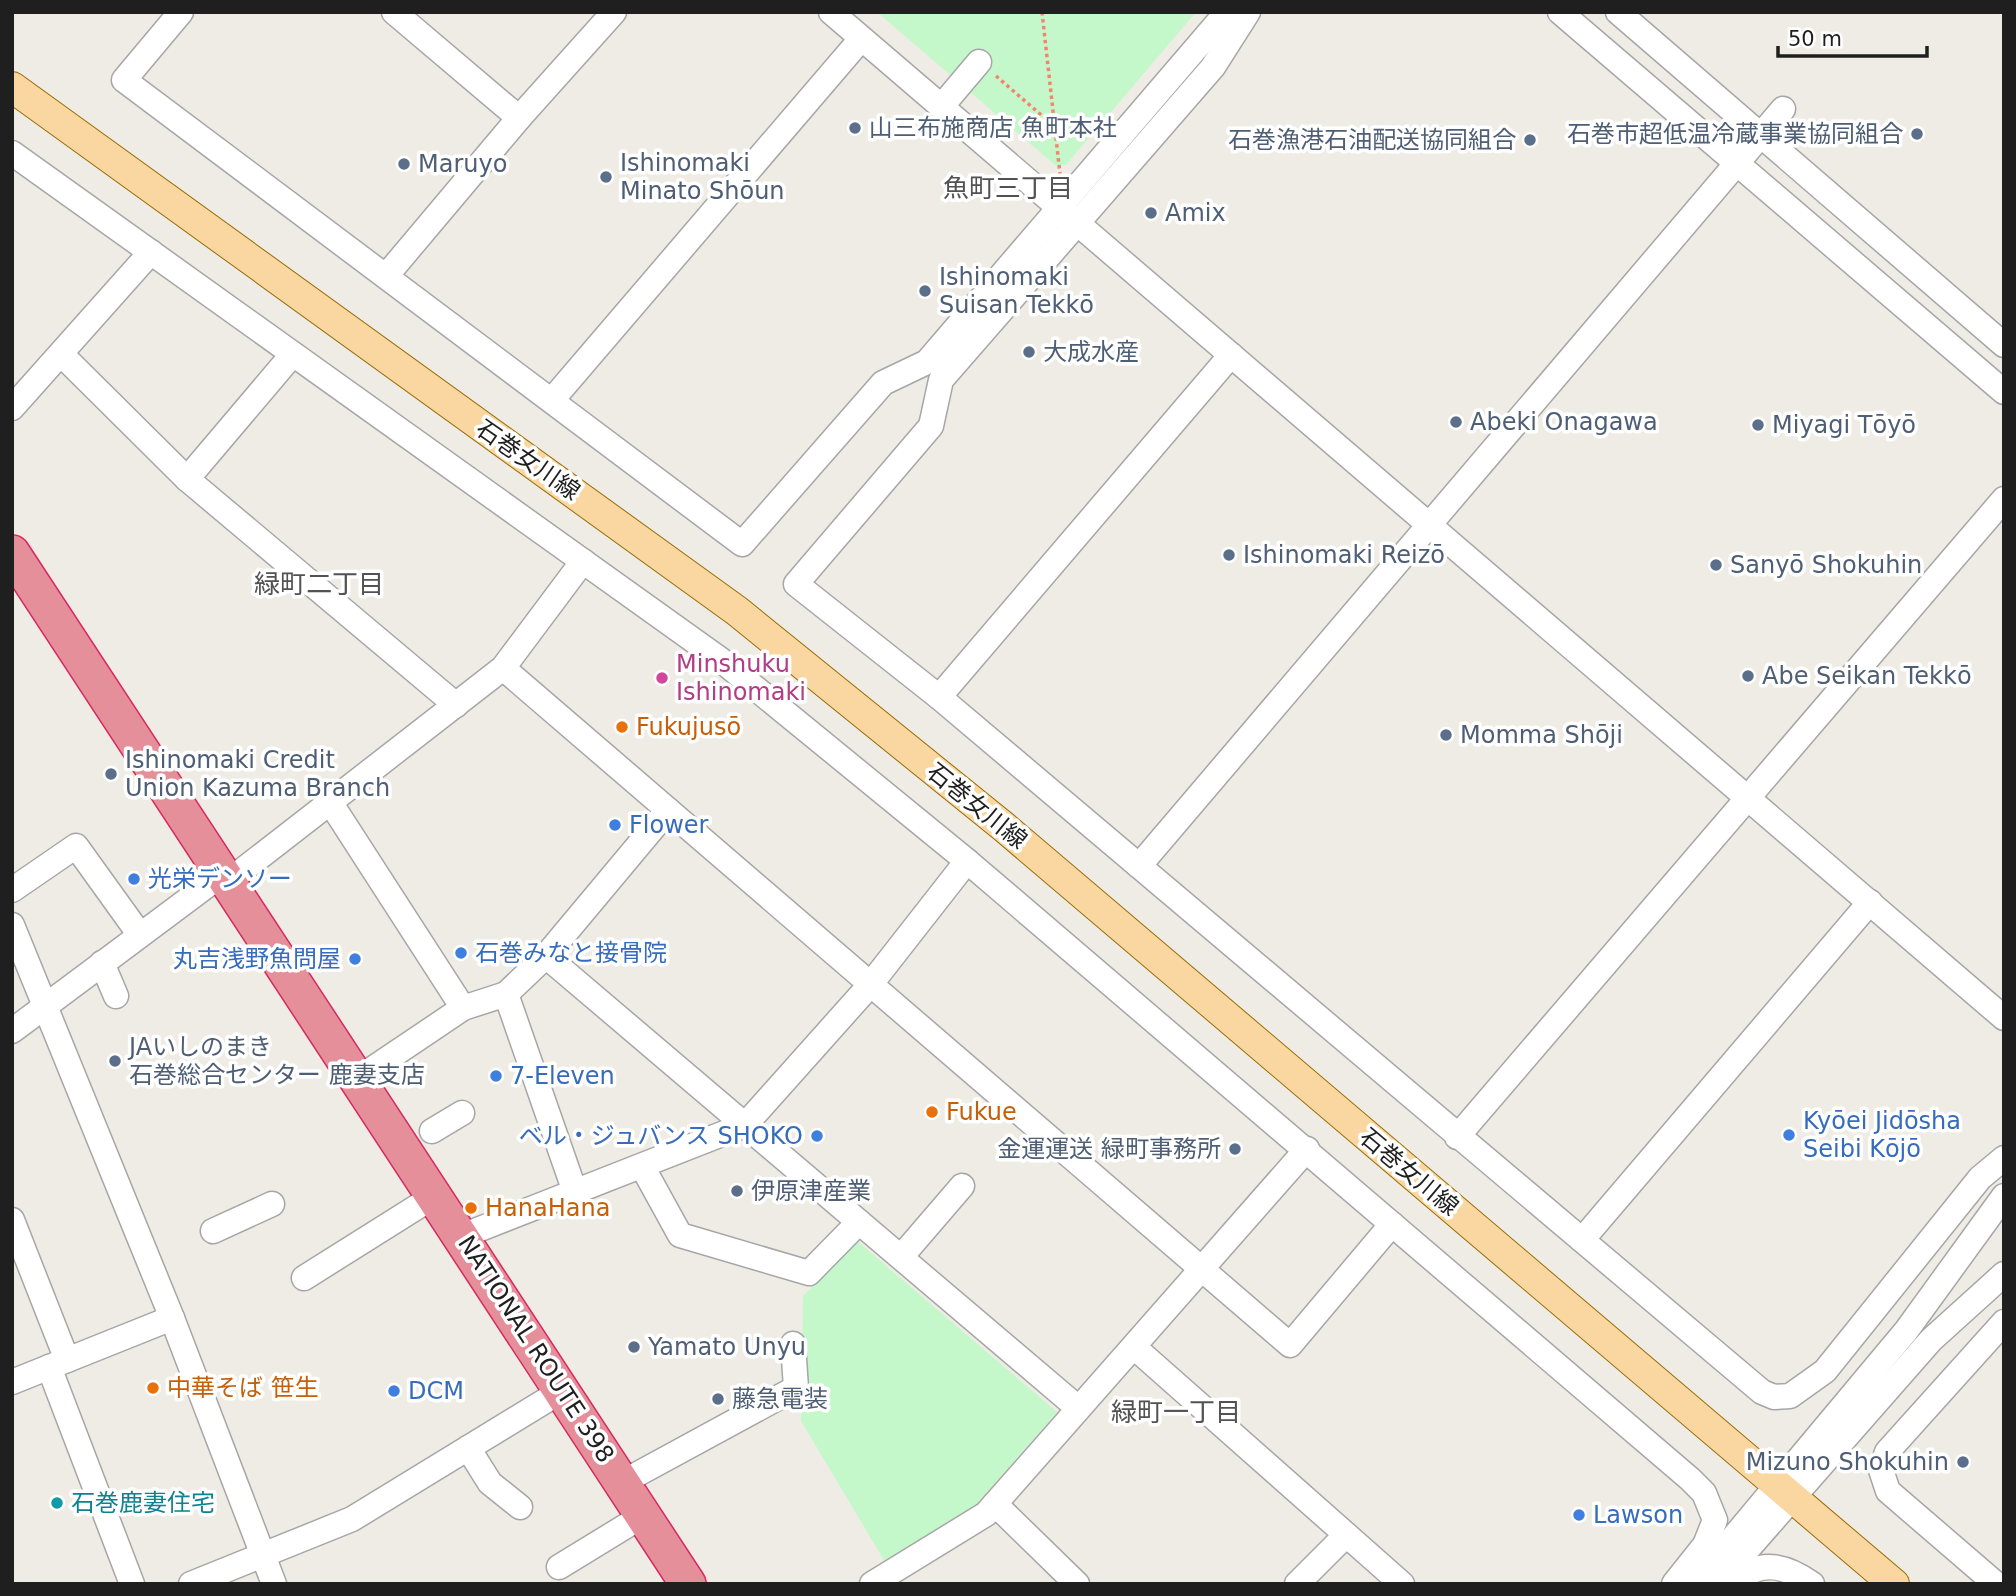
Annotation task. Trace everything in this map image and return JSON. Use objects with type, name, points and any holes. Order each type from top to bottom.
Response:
[{"type":"highway","name":"NATIONAL ROUTE 398","points":[[12,553],[359,1077],[688,1584]]},
{"type":"main road","name":"石巻女川線","points":[[12,88],[737,611],[1004,827],[1894,1584]]},
{"type":"street","points":[[181,12],[124,80],[742,544],[883,383],[927,362],[1068,215],[1113,184],[1213,67],[1248,12]]},
{"type":"street","points":[[394,12],[519,118]]},
{"type":"street","points":[[386,276],[519,118],[614,12]]},
{"type":"street","points":[[831,12],[2004,1018]]},
{"type":"street","points":[[1227,12],[941,380],[931,426],[796,584],[939,697],[1762,1392],[1774,1397],[1790,1396],[1825,1371],[1980,1178],[2004,1158]]},
{"type":"street","points":[[1560,12],[2004,392]]},
{"type":"street","points":[[1618,12],[2004,345]]},
{"type":"street","points":[[552,400],[861,38]]},
{"type":"street","points":[[941,107],[979,62]]},
{"type":"street","points":[[1139,866],[1783,109]]},
{"type":"street","points":[[12,153],[721,660],[967,860],[1307,1149],[1704,1493],[1715,1520],[1712,1533],[1674,1584]]},
{"type":"street","points":[[12,408],[152,252]]},
{"type":"street","points":[[61,354],[187,479],[456,705]]},
{"type":"street","points":[[187,479],[292,355]]},
{"type":"street","points":[[939,697],[1231,355]]},
{"type":"street","points":[[1457,1137],[2004,499]]},
{"type":"street","points":[[12,1031],[209,884],[227,879],[503,668],[583,561]]},
{"type":"street","points":[[503,668],[1290,1345],[1392,1224]]},
{"type":"street","points":[[330,802],[463,1008]]},
{"type":"street","points":[[359,1077],[463,1008],[506,994],[546,956],[667,810]]},
{"type":"street","points":[[12,890],[76,846],[140,935]]},
{"type":"street","points":[[462,1236],[745,1125],[870,985],[967,860]]},
{"type":"street","points":[[1583,1240],[1870,902]]},
{"type":"street","points":[[12,925],[172,1318],[274,1584]]},
{"type":"street","points":[[546,956],[1078,1408]]},
{"type":"street","points":[[102,963],[116,996]]},
{"type":"street","points":[[506,994],[575,1192]]},
{"type":"street","points":[[432,1131],[462,1113]]},
{"type":"street","points":[[872,1584],[986,1514],[1307,1149]]},
{"type":"street","points":[[642,1166],[680,1235],[809,1273],[859,1222]]},
{"type":"street","points":[[901,1257],[962,1186]]},
{"type":"street","points":[[304,1278],[436,1195]]},
{"type":"street","points":[[1717,1584],[2004,1196]]},
{"type":"street","points":[[213,1231],[272,1204]]},
{"type":"street","points":[[12,1220],[132,1584]]},
{"type":"street","points":[[1694,1584],[1931,1340],[2004,1274]]},
{"type":"street","points":[[12,1382],[172,1318]]},
{"type":"street","points":[[1996,1584],[1888,1491],[1881,1470],[1887,1451],[2004,1322]]},
{"type":"street","points":[[623,1482],[796,1388],[793,1344]]},
{"type":"street","points":[[1134,1347],[1402,1584]]},
{"type":"street","points":[[191,1584],[352,1519],[563,1390]]},
{"type":"street","points":[[468,1448],[490,1483],[520,1507]]},
{"type":"street","points":[[995,1504],[1077,1584]]},
{"type":"street","points":[[559,1567],[644,1515]]},
{"type":"street","points":[[1297,1584],[1346,1535]]},
{"type":"street","points":[[1736,1584],[1749,1571],[1772,1566],[1800,1576],[1812,1584]]},
{"type":"path","points":[[1042,12],[1068,215]]},
{"type":"path","points":[[979,62],[1055,127]]},
{"type":"green space","points":[[877,12],[1196,12],[1066,165],[1055,165]]},
{"type":"green space","points":[[857,1241],[1057,1412],[963,1520],[885,1562],[801,1421],[803,1296]]},
{"type":"place","name":"山三布施商店 魚町本社","points":[[855,128]]},
{"type":"place","name":"石巻市超低温冷蔵事業協同組合","points":[[1917,134]]},
{"type":"place","name":"石巻漁港石油配送協同組合","points":[[1530,140]]},
{"type":"place","name":"Maruyo","points":[[404,164]]},
{"type":"place","name":"Ishinomaki Minato Shōun","points":[[606,177]]},
{"type":"place","name":"Amix","points":[[1151,213]]},
{"type":"place","name":"Ishinomaki Suisan Tekkō","points":[[925,291]]},
{"type":"place","name":"大成水産","points":[[1029,352]]},
{"type":"place","name":"Abeki Onagawa","points":[[1456,422]]},
{"type":"place","name":"Miyagi Tōyō","points":[[1758,425]]},
{"type":"place","name":"Ishinomaki Reizō","points":[[1229,555]]},
{"type":"place","name":"Sanyō Shokuhin","points":[[1716,565]]},
{"type":"place","name":"Abe Seikan Tekkō","points":[[1748,676]]},
{"type":"place","name":"Minshuku Ishinomaki","points":[[662,678]]},
{"type":"place","name":"Fukujusō","points":[[622,727]]},
{"type":"place","name":"Momma Shōji","points":[[1446,735]]},
{"type":"place","name":"Ishinomaki Credit Union Kazuma Branch","points":[[111,774]]},
{"type":"place","name":"Flower","points":[[615,825]]},
{"type":"place","name":"光栄デンソー","points":[[134,879]]},
{"type":"place","name":"石巻みなと接骨院","points":[[461,953]]},
{"type":"place","name":"丸吉浅野魚問屋","points":[[355,959]]},
{"type":"place","name":"JAいしのまき 石巻総合センター 鹿妻支店","points":[[115,1061]]},
{"type":"place","name":"7-Eleven","points":[[496,1076]]},
{"type":"place","name":"Fukue","points":[[932,1112]]},
{"type":"place","name":"Kyōei Jidōsha Seibi Kōjō","points":[[1789,1135]]},
{"type":"place","name":"ベル・ジュバンス SHOKO","points":[[817,1136]]},
{"type":"place","name":"金運運送 緑町事務所","points":[[1235,1149]]},
{"type":"place","name":"伊原津産業","points":[[737,1191]]},
{"type":"place","name":"HanaHana","points":[[471,1208]]},
{"type":"place","name":"Yamato Unyu","points":[[634,1347]]},
{"type":"place","name":"中華そば 笹生","points":[[153,1388]]},
{"type":"place","name":"DCM","points":[[394,1391]]},
{"type":"place","name":"藤急電装","points":[[718,1399]]},
{"type":"place","name":"Mizuno Shokuhin","points":[[1963,1462]]},
{"type":"place","name":"石巻鹿妻住宅","points":[[57,1503]]},
{"type":"place","name":"Lawson","points":[[1579,1515]]},
{"type":"district","name":"魚町三丁目","points":[[1008,188]]},
{"type":"district","name":"緑町二丁目","points":[[319,584]]},
{"type":"district","name":"緑町一丁目","points":[[1176,1412]]}]
